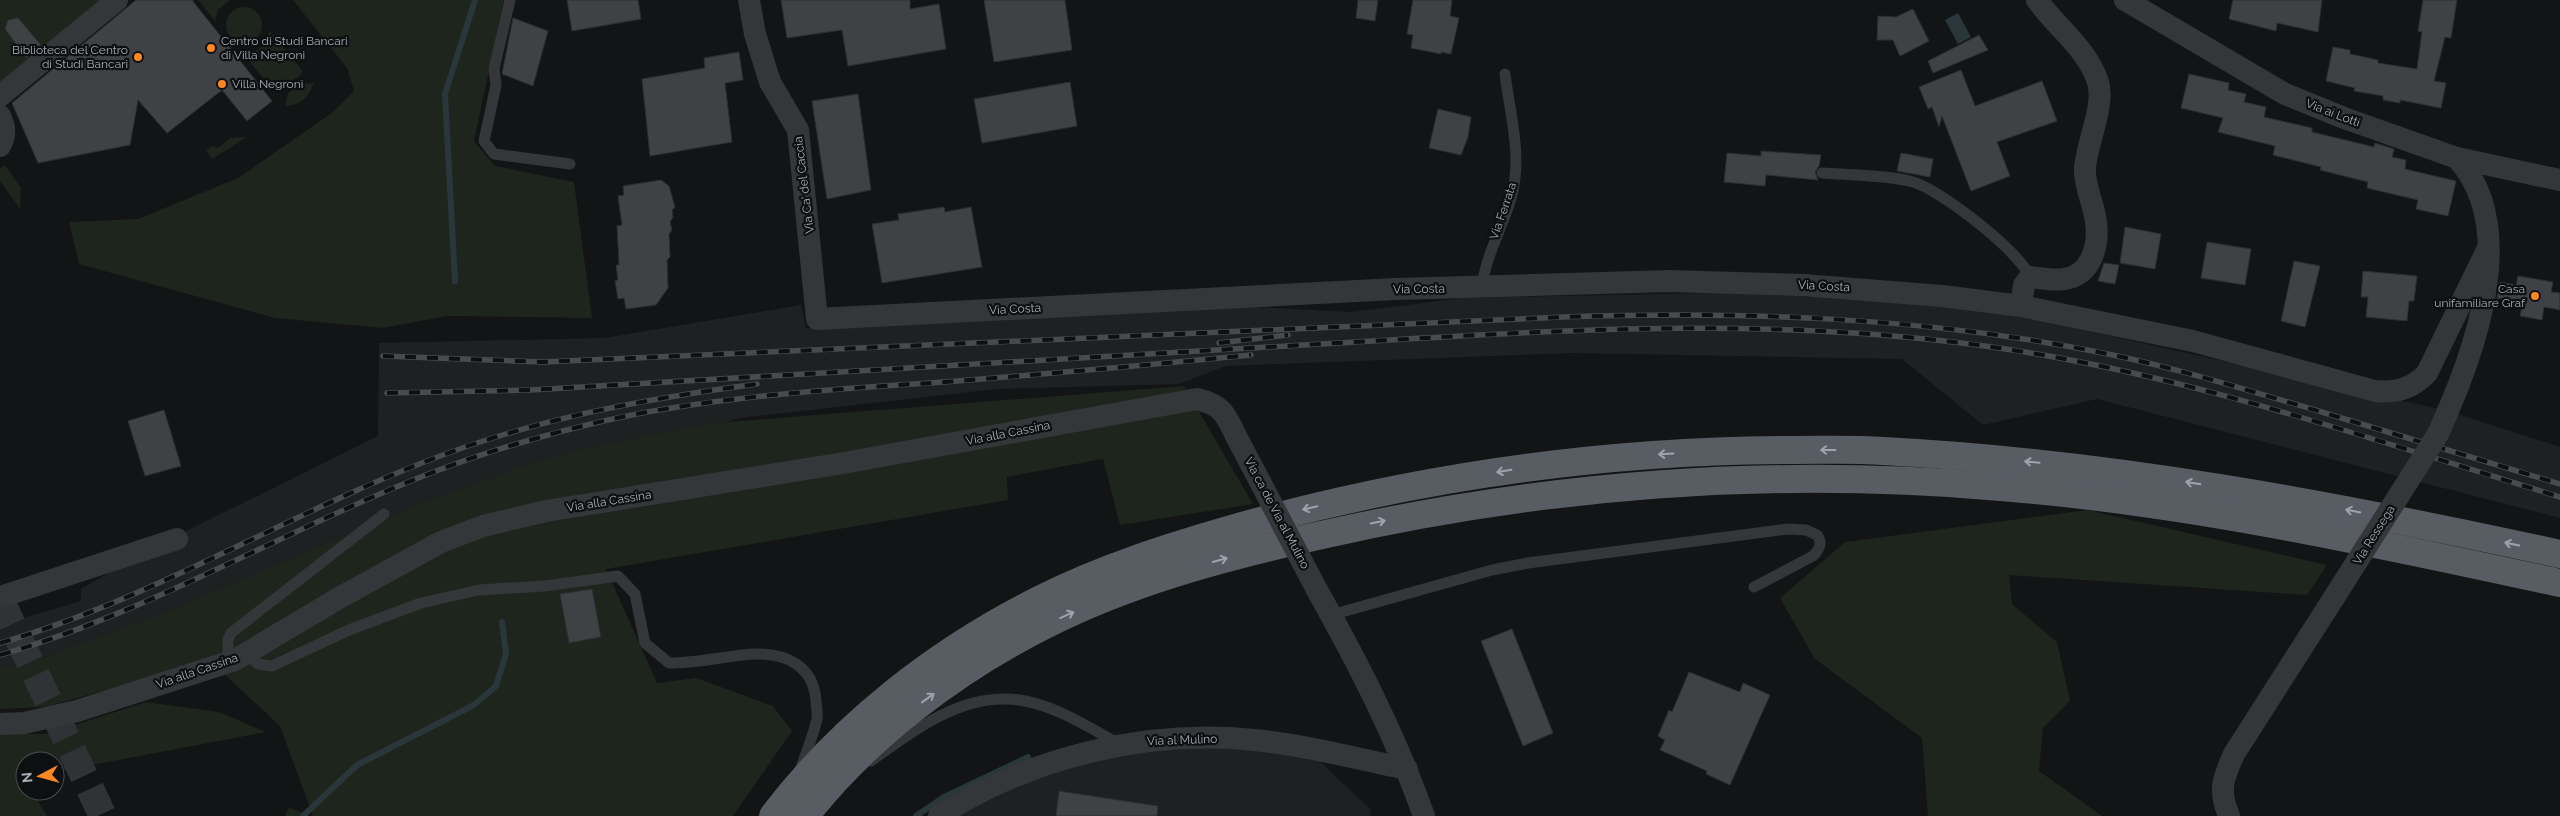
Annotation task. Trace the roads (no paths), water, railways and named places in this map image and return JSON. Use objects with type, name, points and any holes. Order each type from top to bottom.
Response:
[{"type":"highway","points":[[773,816],[792,792],[850,732],[922,672],[1002,620],[1078,582],[1137,559],[1296,511],[1417,485],[1534,467],[1638,456],[1736,450],[1877,450],[1988,458],[2120,472],[2228,488],[2418,523],[2560,554]]},
{"type":"highway","points":[[812,807],[878,740],[924,702],[999,651],[1043,626],[1079,609],[1157,579],[1264,548],[1432,512],[1538,495],[1728,479],[1901,480],[2004,487],[2117,500],[2262,523],[2340,537],[2560,583]]},
{"type":"street","points":[[0,96],[117,0]]},
{"type":"street","name":"Via Ca' del Caccia","points":[[749,0],[755,34],[770,82],[798,130],[817,319]]},
{"type":"street","points":[[2020,306],[2024,285],[2030,277],[2062,280],[2081,273],[2093,256],[2097,228],[2085,171],[2099,100],[2098,83],[2089,62],[2074,42],[2036,0]]},
{"type":"street","name":"Via ai Lotti","points":[[2125,0],[2285,94],[2344,118],[2458,158],[2560,180]]},
{"type":"street","points":[[0,116],[5,135],[0,146]]},
{"type":"street","name":"Via Ressega","points":[[2227,810],[2222,781],[2234,754],[2438,434],[2474,346],[2480,316],[2488,248],[2487,220],[2482,201],[2468,170],[2458,158]]},
{"type":"street","name":"Via Ressega","points":[[2020,306],[2193,341],[2374,391],[2397,391],[2419,382],[2427,373],[2488,248]]},
{"type":"street","name":"Via Costa","points":[[817,319],[1396,289],[1669,282],[1803,285],[1942,296],[2020,306]]},
{"type":"street","name":"Via alla Cassina","points":[[0,724],[24,723],[77,711],[237,658],[441,542],[483,526],[546,511],[838,464],[1197,399],[1214,403],[1225,413],[1236,436]]},
{"type":"street","name":"Via ca de Via al Mulino","points":[[1236,436],[1331,615]]},
{"type":"street","points":[[0,597],[177,539]]},
{"type":"street","points":[[1331,615],[1407,769],[1424,816]]},
{"type":"street","name":"Via al Mulino","points":[[939,816],[958,804],[1024,773],[1120,745],[1163,738],[1254,740],[1306,748],[1407,769]]},
{"type":"lane","points":[[510,0],[494,69],[496,86],[484,141],[494,154],[570,164]]},
{"type":"lane","name":"Via Ferrata","points":[[1482,288],[1487,257],[1507,209],[1515,177],[1515,153],[1505,74]]},
{"type":"lane","points":[[1822,173],[1905,181],[1927,189],[1966,214],[2020,260],[2030,277]]},
{"type":"lane","points":[[384,514],[231,634],[228,640],[237,658],[272,666],[349,630],[421,603],[479,590],[545,586],[618,576],[635,594],[645,643],[669,664],[692,663],[754,654],[782,657],[798,663],[807,673],[815,691],[817,717],[792,792]]},
{"type":"lane","points":[[1331,615],[1492,570],[1528,563],[1788,529],[1806,530],[1817,535],[1820,544],[1818,551],[1813,556],[1754,587]]},
{"type":"lane","points":[[812,807],[915,730],[942,715],[988,701],[1007,699],[1028,702],[1063,714],[1120,745]]},
{"type":"waterway","points":[[455,281],[445,94],[475,0]]},
{"type":"waterway","points":[[303,816],[357,765],[474,705],[496,686],[506,654],[502,622]]},
{"type":"waterway","points":[[916,816],[944,797],[1028,757]]},
{"type":"tunnel","points":[[0,599],[103,816]]},
{"type":"railway","points":[[383,356],[543,362],[1563,317],[1700,315],[1836,319],[1972,332],[2040,342],[2135,360],[2244,389],[2560,484]]},
{"type":"railway","points":[[387,393],[530,390],[1562,331],[1733,328],[1819,331],[1905,337],[1992,347],[2136,374],[2208,391],[2279,411],[2560,497]]},
{"type":"railway","points":[[1219,343],[1288,335]]},
{"type":"railway","points":[[0,655],[66,633],[131,608],[320,521],[447,467],[513,445],[595,423],[678,407],[778,395],[1022,376],[1251,355]]},
{"type":"railway","points":[[0,643],[110,604],[373,483],[467,446],[508,433],[590,412],[673,396],[757,384]]},
{"type":"place","name":"Centro di Studi Bancari di Villa Negroni","points":[[211,48]]},
{"type":"place","name":"Biblioteca del Centro di Studi Bancari","points":[[138,57]]},
{"type":"place","name":"Villa Negroni","points":[[222,84]]},
{"type":"place","name":"Casa unifamiliare Graf","points":[[2535,296]]}]
